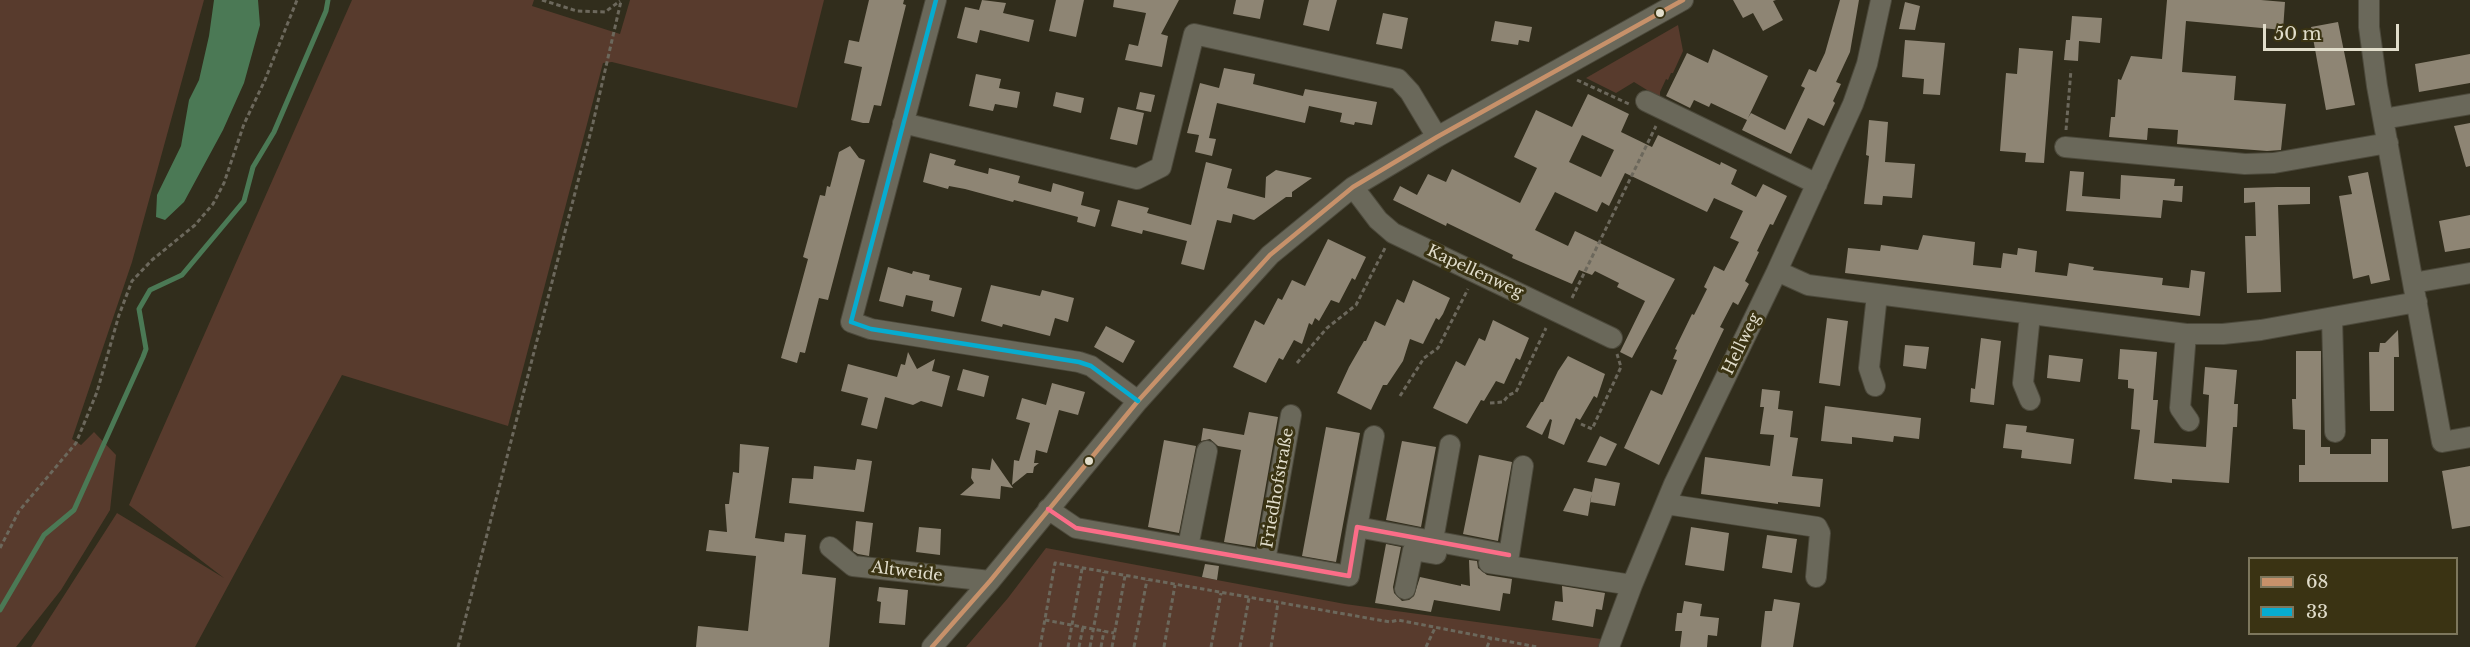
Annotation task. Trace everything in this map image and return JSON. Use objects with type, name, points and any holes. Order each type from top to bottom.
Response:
[{"type":"street","points":[[936,0],[851,322],[871,330],[1079,362],[1091,366],[1138,401]]},
{"type":"street","points":[[932,647],[990,581],[1138,401],[1270,255],[1353,187],[1437,137],[1683,0]]},
{"type":"street","name":"Hellweg","points":[[1609,647],[1666,504],[1777,271],[1853,104],[1867,64],[1881,0]]},
{"type":"street","points":[[2369,0],[2372,50],[2383,119],[2442,442],[2470,438]]},
{"type":"street","points":[[903,123],[1137,179],[1161,167],[1194,34],[1398,79],[1410,92],[1437,137]]},
{"type":"street","points":[[1637,102],[1665,108],[1817,184]]},
{"type":"street","points":[[2383,119],[2470,104]]},
{"type":"street","points":[[2065,147],[2245,164],[2274,163],[2388,143]]},
{"type":"street","name":"Kapellenweg","points":[[1353,187],[1378,220],[1393,233],[1612,338]]},
{"type":"street","points":[[1777,271],[1808,285],[2186,334],[2223,334],[2261,330],[2332,318],[2415,293],[2470,273]]},
{"type":"street","points":[[1875,386],[1869,368],[1876,295]]},
{"type":"street","points":[[2030,315],[2023,383],[2030,400]]},
{"type":"street","points":[[2332,318],[2335,432]]},
{"type":"street","points":[[2186,334],[2180,408],[2189,421]]},
{"type":"street","name":"Friedhofstraße","points":[[1265,561],[1291,415]]},
{"type":"street","name":"Friedhofstraße","points":[[1048,509],[1076,528],[1348,576],[1374,436]]},
{"type":"street","points":[[1433,540],[1450,445]]},
{"type":"street","points":[[1188,548],[1207,451]]},
{"type":"street","points":[[1357,526],[1509,555],[1523,466]]},
{"type":"street","points":[[1666,504],[1817,527],[1820,533],[1816,577]]},
{"type":"street","name":"Altweide","points":[[830,547],[853,566],[990,581]]},
{"type":"street","points":[[1405,589],[1413,550],[1632,585]]},
{"type":"path","points":[[0,548],[19,511],[76,443],[97,392],[122,306],[132,281],[152,260],[195,225],[213,204],[224,183],[244,124],[265,80],[297,0]]},
{"type":"path","points":[[542,0],[578,11],[605,12],[621,1]]},
{"type":"path","points":[[458,647],[593,123],[621,1]]},
{"type":"path","points":[[2065,147],[2071,70]]},
{"type":"path","points":[[1556,71],[1637,102]]},
{"type":"path","points":[[1490,403],[1503,402],[1509,394],[1516,392],[1665,108]]},
{"type":"path","points":[[1297,363],[1327,328],[1356,305],[1393,233]]},
{"type":"path","points":[[1400,396],[1424,358],[1438,348],[1476,274]]},
{"type":"path","points":[[1581,424],[1592,429],[1621,367],[1612,338]]},
{"type":"path","points":[[1040,647],[1055,563],[1389,622],[1398,620],[1537,647]]},
{"type":"path","points":[[1068,647],[1082,568]]},
{"type":"path","points":[[1090,647],[1104,572]]},
{"type":"path","points":[[1112,647],[1125,576]]},
{"type":"path","points":[[1134,647],[1147,580]]},
{"type":"path","points":[[1164,647],[1175,585]]},
{"type":"path","points":[[1211,647],[1221,593]]},
{"type":"path","points":[[1240,647],[1249,598]]},
{"type":"path","points":[[1270,647],[1278,603]]},
{"type":"path","points":[[1045,620],[1115,633]]},
{"type":"path","points":[[1079,647],[1083,627]]},
{"type":"path","points":[[1426,647],[1435,628]]},
{"type":"path","points":[[1101,647],[1104,631]]},
{"type":"path","points":[[1487,647],[1491,638]]},
{"type":"shaded area","points":[[0,0],[204,0],[132,262],[72,439],[81,445],[94,432],[116,455],[110,510],[61,590],[16,647],[0,647]]},
{"type":"shaded area","points":[[214,0],[258,0],[260,25],[244,83],[223,130],[184,202],[165,220],[156,217],[157,195],[181,146],[189,100],[199,80],[209,36]]},
{"type":"shaded area","points":[[352,0],[534,0],[532,6],[620,34],[630,0],[824,0],[797,108],[612,62],[603,63],[508,426],[342,375],[195,647],[31,647],[117,513],[224,578],[129,505]]},
{"type":"shaded area","points":[[1678,25],[1683,51],[1673,73],[1668,80],[1666,79],[1660,92],[1660,98],[1634,82],[1616,93],[1586,78]]},
{"type":"shaded area","points":[[1046,548],[1345,604],[1601,639],[1599,647],[966,647],[1008,598]]},
{"type":"building","points":[[869,0],[904,0],[903,4],[906,5],[881,106],[874,105],[869,123],[863,123],[851,120],[862,67],[844,63],[849,40],[859,42]]},
{"type":"building","points":[[982,0],[1006,3],[1003,13],[1034,20],[1029,42],[980,30],[977,43],[957,38],[965,7],[979,10]]},
{"type":"building","points":[[1056,0],[1084,0],[1076,37],[1049,31]]},
{"type":"building","points":[[1114,0],[1179,0],[1161,34],[1168,36],[1162,67],[1125,60],[1129,44],[1138,46],[1146,13],[1113,7]]},
{"type":"building","points":[[1236,0],[1264,0],[1260,19],[1233,14]]},
{"type":"building","points":[[1309,0],[1337,0],[1329,31],[1303,25]]},
{"type":"building","points":[[1733,0],[1776,0],[1773,1],[1783,20],[1763,31],[1753,13],[1743,18]]},
{"type":"building","points":[[1840,0],[1859,0],[1850,52],[1836,82],[1841,84],[1833,101],[1835,103],[1824,126],[1808,118],[1791,154],[1742,130],[1747,120],[1711,103],[1709,107],[1694,100],[1690,108],[1666,96],[1687,53],[1708,63],[1713,49],[1768,76],[1748,118],[1751,113],[1785,130],[1805,88],[1801,86],[1809,69],[1816,72],[1825,53]]},
{"type":"building","points":[[2167,0],[2285,2],[2283,30],[2186,21],[2182,72],[2236,76],[2234,100],[2286,104],[2281,150],[2267,151],[2177,144],[2178,130],[2148,128],[2147,140],[2109,137],[2111,117],[2115,117],[2118,79],[2121,80],[2131,56],[2162,59]]},
{"type":"building","points":[[1905,2],[1920,6],[1915,30],[1899,29]]},
{"type":"building","points":[[1383,13],[1408,18],[1402,49],[1376,44]]},
{"type":"building","points":[[2072,16],[2102,18],[2100,43],[2079,41],[2078,61],[2064,60],[2066,40],[2070,40]]},
{"type":"building","points":[[1495,21],[1532,27],[1529,42],[1519,40],[1518,45],[1491,41]]},
{"type":"building","points":[[2338,22],[2355,105],[2326,110],[2311,27]]},
{"type":"building","points":[[1905,40],[1945,43],[1940,95],[1923,94],[1924,79],[1902,77]]},
{"type":"building","points":[[2019,48],[2053,51],[2044,163],[2025,162],[2026,153],[2000,151],[2006,73],[2017,74]]},
{"type":"building","points":[[2470,54],[2470,83],[2419,92],[2415,64]]},
{"type":"building","points":[[1224,68],[1255,74],[1253,84],[1303,96],[1305,89],[1377,102],[1372,125],[1340,122],[1342,113],[1309,106],[1305,123],[1217,103],[1209,138],[1216,139],[1212,156],[1195,152],[1199,135],[1187,133],[1200,83],[1219,88]]},
{"type":"building","points":[[976,74],[1001,79],[999,88],[1020,92],[1017,108],[995,104],[993,111],[969,106]]},
{"type":"building","points":[[1056,92],[1084,98],[1081,113],[1053,106]]},
{"type":"building","points":[[1140,92],[1155,95],[1151,112],[1136,109]]},
{"type":"building","points":[[1588,94],[1629,114],[1621,132],[1652,147],[1658,135],[1720,165],[1721,162],[1737,170],[1731,184],[1756,197],[1763,184],[1787,196],[1757,251],[1759,252],[1745,281],[1749,284],[1738,305],[1733,302],[1720,327],[1724,329],[1659,465],[1624,448],[1651,390],[1662,395],[1677,360],[1673,359],[1677,350],[1675,349],[1707,289],[1704,287],[1714,266],[1724,271],[1739,242],[1730,238],[1743,211],[1714,198],[1707,212],[1625,173],[1609,206],[1602,202],[1597,212],[1555,192],[1535,230],[1568,246],[1575,231],[1675,279],[1632,358],[1620,352],[1645,301],[1617,287],[1619,283],[1595,271],[1592,275],[1579,270],[1572,284],[1512,258],[1513,255],[1447,223],[1446,226],[1393,200],[1400,186],[1417,195],[1428,174],[1446,182],[1452,169],[1520,203],[1537,168],[1514,157],[1536,110],[1572,127]],"holes":[[[1582,135],[1614,150],[1601,177],[1569,162]]]},
{"type":"building","points":[[1118,107],[1144,113],[1137,145],[1110,139]]},
{"type":"building","points":[[1869,120],[1888,122],[1885,162],[1915,164],[1912,198],[1883,196],[1882,205],[1864,204],[1869,156],[1866,155]]},
{"type":"building","points":[[2470,123],[2470,166],[2466,167],[2454,126]]},
{"type":"building","points":[[850,146],[859,158],[865,160],[828,300],[819,298],[805,353],[800,352],[797,363],[781,358],[808,259],[803,257],[820,195],[825,196],[827,186],[830,187],[839,152]]},
{"type":"building","points":[[930,153],[956,160],[954,165],[988,174],[989,168],[1020,176],[1018,183],[1051,192],[1053,183],[1084,192],[1081,205],[1100,210],[1095,227],[1077,222],[1078,217],[1014,200],[1013,202],[965,189],[949,186],[948,189],[923,182]]},
{"type":"building","points":[[1206,162],[1232,169],[1227,188],[1265,198],[1266,177],[1276,170],[1312,178],[1292,192],[1292,197],[1286,197],[1254,220],[1233,214],[1231,223],[1217,220],[1204,270],[1181,264],[1187,241],[1143,230],[1142,234],[1111,226],[1118,200],[1149,208],[1147,213],[1191,225]]},
{"type":"building","points":[[2070,171],[2084,172],[2082,196],[2120,199],[2121,175],[2175,179],[2174,186],[2183,186],[2182,202],[2163,200],[2161,218],[2066,211]]},
{"type":"building","points":[[2368,172],[2390,280],[2371,284],[2369,275],[2353,279],[2339,196],[2352,194],[2348,176]]},
{"type":"building","points":[[2310,187],[2310,204],[2278,205],[2281,292],[2247,293],[2245,236],[2256,236],[2255,202],[2244,203],[2244,188]]},
{"type":"building","points":[[2470,215],[2470,248],[2445,252],[2439,221]]},
{"type":"building","points":[[1923,235],[1975,242],[1973,265],[2001,268],[2003,253],[2017,255],[2018,248],[2037,251],[2035,272],[2067,276],[2069,263],[2094,267],[2093,270],[2163,278],[2162,285],[2189,288],[2191,270],[2205,272],[2200,316],[1845,273],[1848,248],[1880,251],[1881,245],[1918,250]]},
{"type":"building","points":[[1328,239],[1366,257],[1355,280],[1352,278],[1339,303],[1331,300],[1319,321],[1315,318],[1312,325],[1309,323],[1302,344],[1294,340],[1283,360],[1279,358],[1266,383],[1233,367],[1255,320],[1264,325],[1278,298],[1282,300],[1292,280],[1305,286]]},
{"type":"building","points":[[888,267],[912,274],[913,271],[930,275],[929,280],[962,288],[954,317],[931,311],[933,301],[906,295],[903,307],[879,301]]},
{"type":"building","points":[[1413,280],[1450,298],[1443,314],[1439,320],[1436,318],[1423,344],[1410,339],[1403,361],[1387,385],[1383,385],[1371,410],[1337,393],[1375,321],[1385,326],[1397,299],[1404,303]]},
{"type":"building","points":[[991,285],[1040,296],[1042,290],[1074,298],[1068,322],[1055,318],[1050,336],[981,321]]},
{"type":"building","points":[[1827,318],[1848,321],[1840,386],[1819,383]]},
{"type":"building","points":[[1493,320],[1529,338],[1520,360],[1516,358],[1504,384],[1496,381],[1484,401],[1481,400],[1467,424],[1433,408],[1456,361],[1465,366],[1479,338],[1485,341]]},
{"type":"building","points":[[1106,326],[1135,341],[1123,363],[1094,347]]},
{"type":"building","points":[[2398,330],[2399,357],[2394,357],[2394,411],[2370,411],[2369,352],[2379,352],[2380,343],[2385,343]]},
{"type":"building","points":[[1981,338],[2001,341],[1994,405],[1970,402],[1971,388],[1975,389]]},
{"type":"building","points":[[1905,345],[1929,347],[1926,369],[1903,366]]},
{"type":"building","points":[[2120,349],[2157,352],[2153,400],[2158,400],[2154,443],[2206,447],[2209,395],[2203,394],[2205,367],[2237,370],[2234,404],[2238,404],[2237,427],[2233,427],[2229,483],[2172,479],[2172,483],[2134,479],[2140,430],[2131,429],[2134,389],[2128,388],[2128,380],[2118,379]]},
{"type":"building","points":[[2296,351],[2321,351],[2321,447],[2330,447],[2330,454],[2371,454],[2371,439],[2388,439],[2388,482],[2299,482],[2299,465],[2305,465],[2305,430],[2293,429],[2292,399],[2296,399]]},
{"type":"building","points":[[908,352],[917,369],[935,359],[932,371],[950,376],[942,407],[921,401],[913,405],[885,397],[877,429],[861,425],[868,398],[841,391],[848,364],[897,377],[901,364],[905,365]]},
{"type":"building","points":[[2049,355],[2083,359],[2080,382],[2047,378]]},
{"type":"building","points":[[1568,356],[1605,374],[1597,398],[1594,396],[1580,420],[1576,418],[1564,445],[1548,438],[1552,420],[1550,419],[1542,435],[1526,427],[1543,402]]},
{"type":"building","points":[[963,369],[989,376],[984,397],[957,390]]},
{"type":"building","points":[[1052,383],[1085,392],[1078,415],[1059,410],[1047,453],[1036,450],[1034,463],[1039,463],[1034,467],[1033,473],[1027,473],[1012,485],[1014,460],[1019,461],[1030,423],[1016,419],[1022,398],[1046,405]]},
{"type":"building","points":[[1762,389],[1780,391],[1778,409],[1793,411],[1790,437],[1798,438],[1792,476],[1823,479],[1820,507],[1701,494],[1705,457],[1770,466],[1774,435],[1760,434],[1764,407],[1760,407]]},
{"type":"building","points":[[1825,406],[1921,418],[1919,439],[1894,436],[1893,442],[1852,437],[1852,444],[1821,441]]},
{"type":"building","points":[[1249,412],[1278,417],[1255,547],[1224,542],[1241,450],[1218,446],[1210,439],[1201,441],[1203,428],[1244,435]]},
{"type":"building","points":[[2006,424],[2027,426],[2026,432],[2074,439],[2071,464],[2021,458],[2022,450],[2003,448]]},
{"type":"building","points":[[1326,427],[1360,433],[1336,562],[1302,556]]},
{"type":"building","points":[[1600,436],[1617,444],[1606,466],[1587,462]]},
{"type":"building","points":[[1164,440],[1196,446],[1179,533],[1148,527]]},
{"type":"building","points":[[1402,441],[1436,447],[1421,527],[1386,520]]},
{"type":"building","points":[[740,444],[769,447],[755,538],[784,542],[785,533],[806,535],[802,574],[836,578],[829,647],[696,647],[698,626],[748,631],[756,556],[706,551],[709,530],[727,532],[725,504],[729,504],[733,472],[739,473]]},
{"type":"building","points":[[1479,455],[1512,462],[1498,541],[1463,534]]},
{"type":"building","points":[[992,458],[1013,488],[1001,486],[1000,499],[960,495],[974,483],[971,478],[972,468],[990,470]]},
{"type":"building","points":[[857,459],[872,461],[864,512],[789,503],[792,478],[813,479],[814,466],[855,470]]},
{"type":"building","points":[[2470,466],[2470,526],[2452,529],[2442,471]]},
{"type":"building","points":[[1595,478],[1620,483],[1615,506],[1590,502]]},
{"type":"building","points":[[1574,488],[1592,492],[1588,516],[1563,511]]},
{"type":"building","points":[[856,521],[873,523],[869,556],[853,551]]},
{"type":"building","points":[[919,527],[941,529],[940,555],[916,552]]},
{"type":"building","points":[[1691,527],[1729,533],[1724,571],[1685,565]]},
{"type":"building","points":[[1767,535],[1797,539],[1792,573],[1762,568]]},
{"type":"building","points":[[1386,544],[1401,547],[1393,587],[1394,593],[1402,601],[1414,596],[1420,577],[1470,586],[1469,560],[1477,561],[1478,568],[1487,575],[1512,579],[1510,594],[1503,593],[1500,611],[1434,600],[1431,612],[1375,603]]},
{"type":"building","points":[[1205,564],[1219,566],[1217,580],[1202,577]]},
{"type":"building","points":[[1562,586],[1605,593],[1602,610],[1596,609],[1593,627],[1552,620],[1555,601],[1563,602]]},
{"type":"building","points":[[879,587],[908,590],[905,625],[879,623],[881,602],[877,601]]},
{"type":"building","points":[[1774,599],[1800,603],[1793,647],[1761,647],[1765,611],[1772,611]]},
{"type":"building","points":[[1684,601],[1702,604],[1700,616],[1719,618],[1717,636],[1708,635],[1707,647],[1680,647],[1682,631],[1675,631],[1677,613],[1682,613]]},
{"type":"waterway","points":[[0,610],[44,535],[74,510],[146,349],[139,309],[150,290],[182,275],[244,201],[253,167],[274,132],[326,11],[328,0]]},
{"type":"transit line","name":"33","points":[[936,0],[851,322],[871,329],[1079,362],[1091,366],[1138,401]]},
{"type":"transit line","name":"68","points":[[932,647],[990,581],[1138,401],[1270,255],[1353,187],[1437,137],[1683,0]]},
{"type":"transit line","points":[[1048,509],[1076,528],[1349,576],[1357,527],[1509,555]]}]
